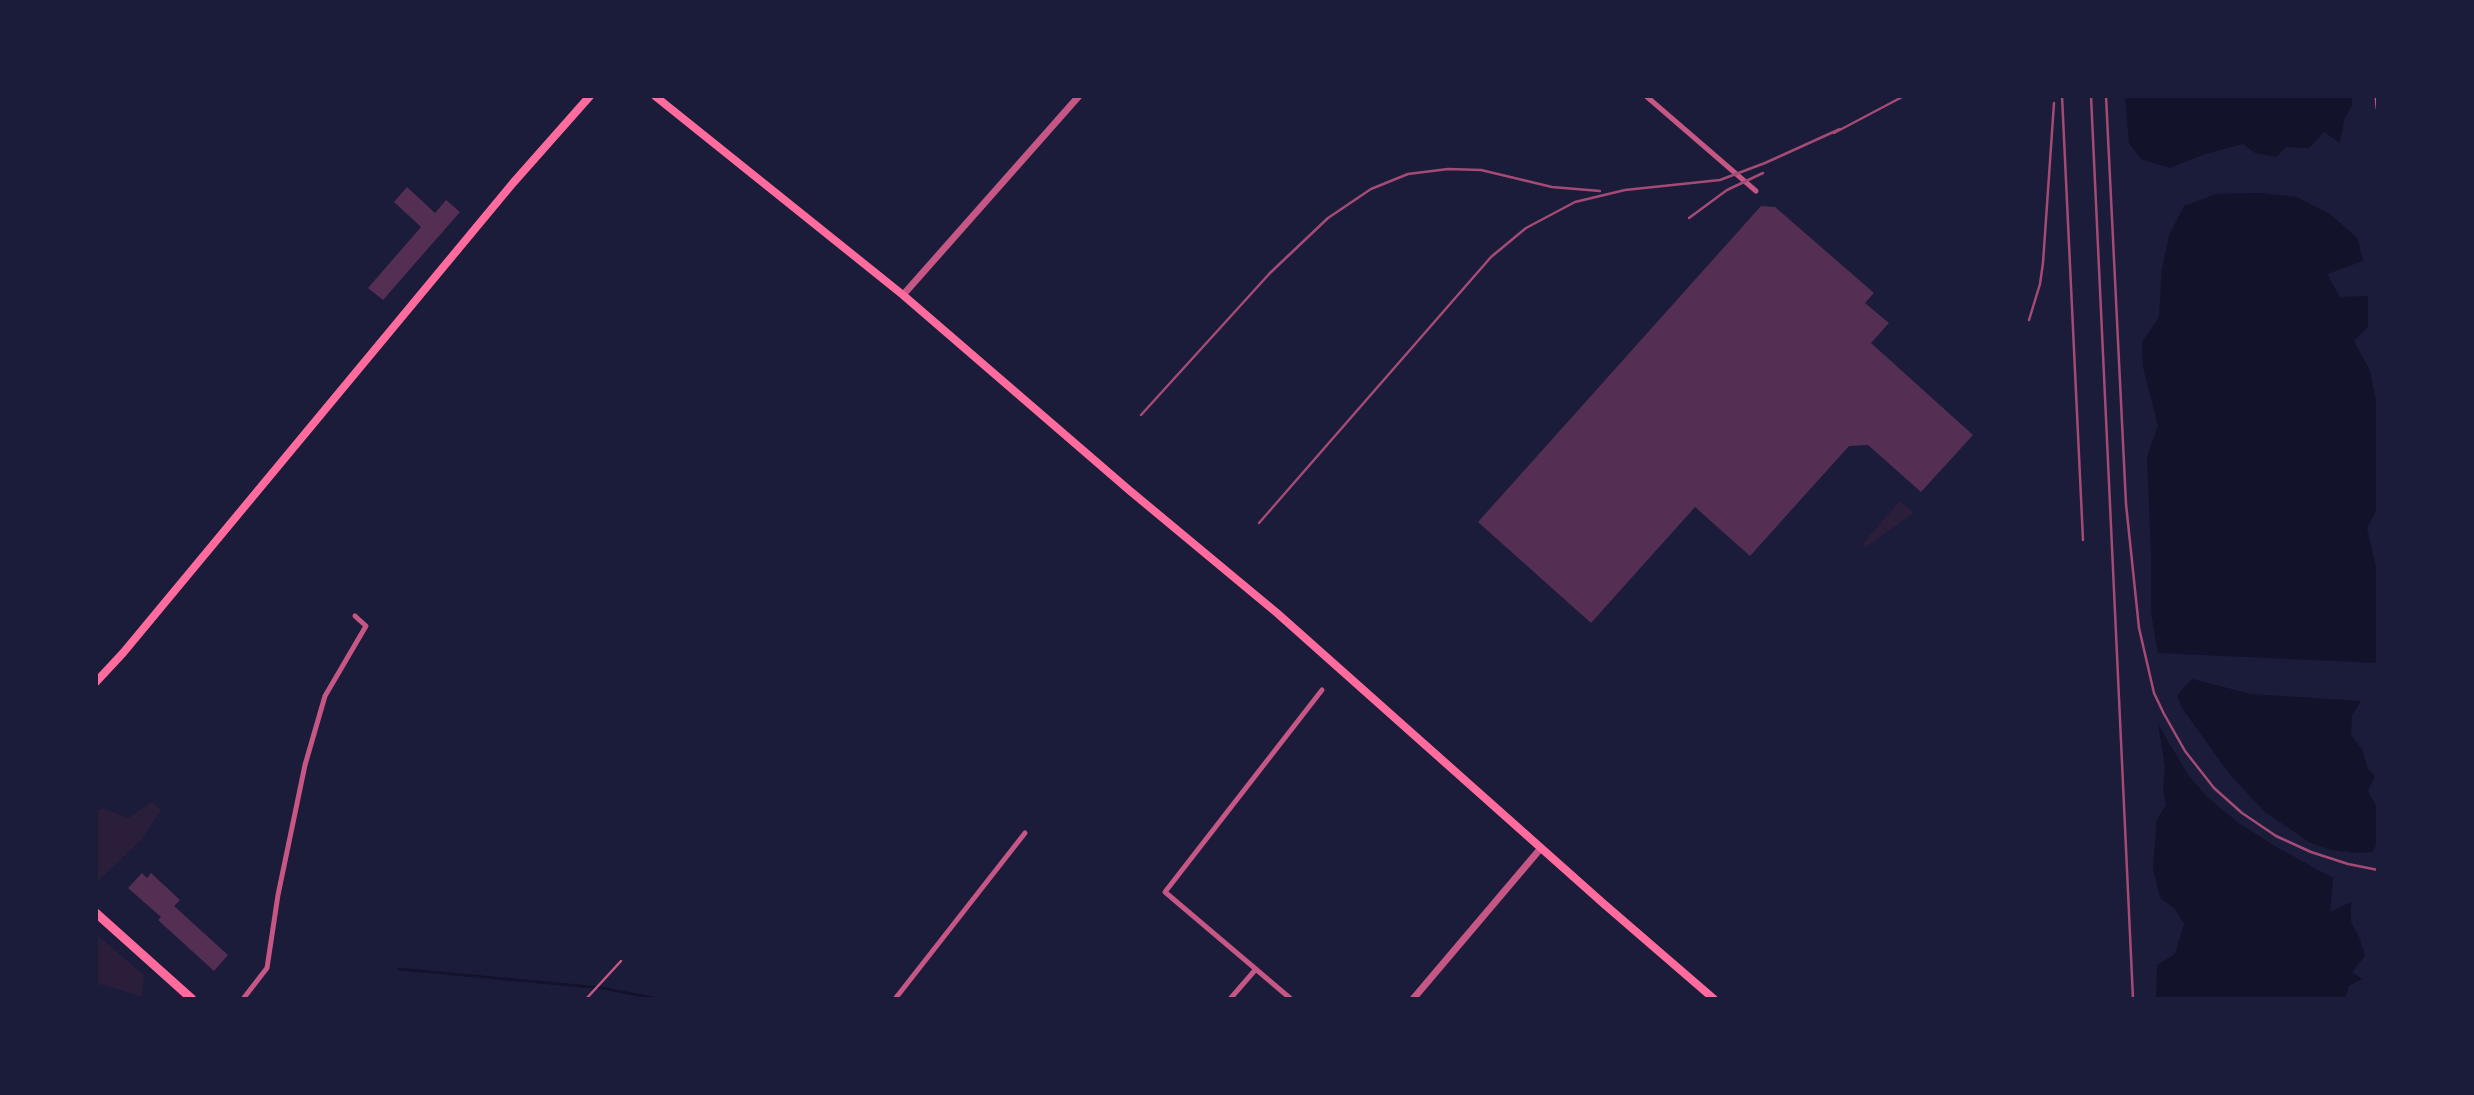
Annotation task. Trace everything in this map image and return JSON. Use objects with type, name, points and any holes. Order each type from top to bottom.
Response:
[{"type":"main road","points":[[96,682],[123,653],[513,183],[590,96]]},
{"type":"main road","points":[[655,96],[903,295],[1136,497],[1277,613],[1714,999]]},
{"type":"main road","points":[[96,913],[192,999]]},
{"type":"street","points":[[903,295],[1079,96]]},
{"type":"street","points":[[1646,96],[1756,191]]},
{"type":"street","points":[[2377,96],[2378,108]]},
{"type":"street","points":[[243,999],[267,968],[305,765],[321,708],[325,696],[366,626],[355,616]]},
{"type":"street","points":[[1291,999],[1165,892],[1322,690]]},
{"type":"street","points":[[895,999],[1025,833]]},
{"type":"street","points":[[1413,999],[1541,848]]},
{"type":"street","points":[[1230,999],[1256,969]]},
{"type":"lane","points":[[586,999],[621,961]]},
{"type":"shaded area","points":[[2125,96],[2352,96],[2352,105],[2344,120],[2340,143],[2324,132],[2309,148],[2286,147],[2276,157],[2255,153],[2243,144],[2205,154],[2170,168],[2141,159],[2129,143]]},
{"type":"shaded area","points":[[2259,193],[2297,197],[2330,214],[2358,239],[2363,261],[2327,274],[2340,297],[2368,296],[2368,327],[2354,341],[2370,371],[2378,410],[2378,507],[2367,528],[2378,576],[2378,663],[2158,653],[2151,612],[2147,457],[2158,426],[2143,367],[2142,342],[2159,317],[2162,268],[2169,235],[2184,206],[2216,194]]},
{"type":"shaded area","points":[[1900,501],[1914,513],[1866,547],[1863,543]]},
{"type":"shaded area","points":[[2192,679],[2251,694],[2361,701],[2352,715],[2351,735],[2362,749],[2368,769],[2375,776],[2368,791],[2378,810],[2378,838],[2373,852],[2331,850],[2309,842],[2265,812],[2230,775],[2182,708],[2177,695]]},
{"type":"shaded area","points":[[2158,724],[2187,773],[2205,795],[2237,822],[2333,878],[2330,912],[2351,902],[2351,922],[2365,956],[2352,972],[2362,979],[2349,986],[2345,999],[2156,999],[2157,965],[2175,954],[2184,924],[2174,908],[2160,898],[2153,868],[2157,819],[2166,805],[2163,788],[2165,767]]},
{"type":"shaded area","points":[[152,802],[161,810],[142,839],[96,883],[96,811],[103,808],[128,818]]},
{"type":"shaded area","points":[[96,934],[144,975],[142,997],[96,984]]},
{"type":"building","points":[[407,187],[435,213],[446,200],[460,212],[383,300],[368,288],[421,227],[394,202]]},
{"type":"building","points":[[1761,206],[1775,207],[1874,293],[1865,303],[1889,323],[1871,343],[1973,435],[1921,492],[1868,445],[1849,446],[1750,556],[1695,507],[1591,623],[1478,522]]},
{"type":"building","points":[[142,873],[147,878],[151,873],[180,900],[174,906],[228,955],[214,971],[158,920],[161,917],[128,888]]},
{"type":"waterway","points":[[399,969],[602,988],[659,999]]},
{"type":"railway","points":[[1834,133],[1904,96]]},
{"type":"railway","points":[[2062,96],[2083,540]]},
{"type":"railway","points":[[2091,96],[2133,999]]},
{"type":"railway","points":[[2106,96],[2126,504],[2139,628],[2154,693],[2185,751],[2214,788],[2242,813],[2276,836],[2311,852],[2378,870]]},
{"type":"railway","points":[[2029,320],[2043,263],[2054,103]]},
{"type":"railway","points":[[1259,523],[1491,257],[1526,228],[1575,202],[1625,190],[1720,180],[1840,129]]},
{"type":"railway","points":[[1141,415],[1270,273],[1328,218],[1371,189],[1408,174],[1448,169],[1481,170],[1552,187],[1600,191]]},
{"type":"railway","points":[[1689,218],[1727,190],[1763,173]]}]
